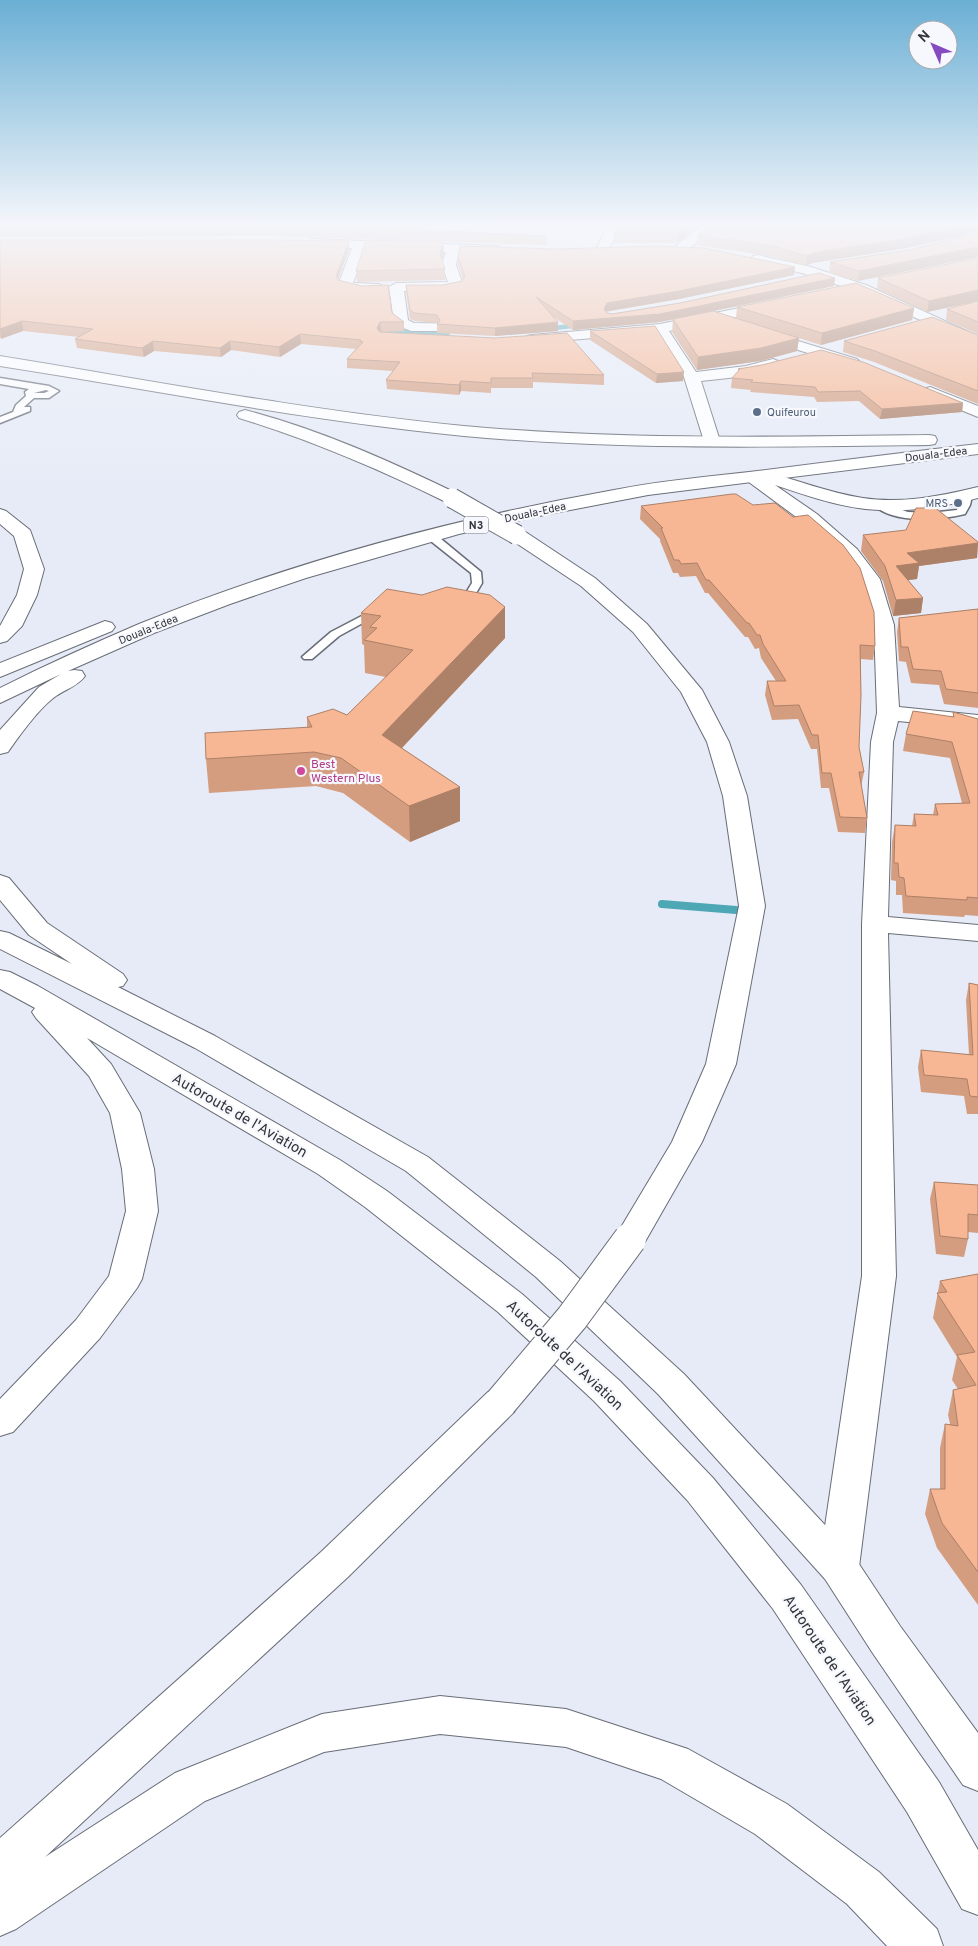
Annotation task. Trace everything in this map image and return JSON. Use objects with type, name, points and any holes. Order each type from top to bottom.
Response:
[{"type":"main road","points":[[400,317],[401,322],[405,326],[432,328],[491,327]]},
{"type":"main road","points":[[518,340],[660,328],[719,317]]},
{"type":"main road","points":[[922,317],[978,342]]},
{"type":"main road","points":[[912,326],[938,317]]},
{"type":"main road","points":[[713,318],[868,367]]},
{"type":"main road","points":[[660,328],[692,377],[712,441]]},
{"type":"main road","points":[[403,337],[483,341]]},
{"type":"main road","points":[[692,377],[747,371],[845,344]]},
{"type":"main road","points":[[0,361],[260,403],[441,428],[531,436],[627,440],[974,442]]},
{"type":"main road","points":[[0,1868],[335,1564],[501,1402],[572,1318],[630,1239],[687,1142],[721,1064],[742,967],[752,906],[735,796],[718,742],[691,690],[640,628],[588,582],[517,535],[452,498],[381,463],[272,423],[59,370]]},
{"type":"main road","points":[[920,387],[978,412]]},
{"type":"main road","name":"Douala-Edea","points":[[0,696],[98,649],[205,605],[332,562],[519,515],[615,495],[755,476],[974,442]]},
{"type":"main road","name":"Douala-Edea","points":[[0,671],[124,619],[242,576],[450,517],[611,485],[684,474],[974,442]]},
{"type":"main road","points":[[755,476],[850,500],[879,505],[937,501],[972,494]]},
{"type":"main road","points":[[755,476],[810,518],[850,553],[870,579],[893,624],[888,713],[882,742],[875,924],[879,1276],[838,1567]]},
{"type":"main road","points":[[0,515],[23,534],[34,569],[28,595],[12,626],[0,637]]},
{"type":"main road","points":[[0,746],[4,739],[47,692],[114,652],[189,618],[268,588],[425,538]]},
{"type":"main road","points":[[888,713],[978,722]]},
{"type":"main road","points":[[0,883],[38,929],[205,1042]]},
{"type":"main road","points":[[875,924],[978,933]]},
{"type":"main road","points":[[0,939],[205,1042],[417,1164],[548,1269],[671,1384],[838,1567],[978,1771]]},
{"type":"main road","points":[[0,1422],[88,1329],[124,1279],[142,1211],[138,1169],[125,1113],[101,1071],[14,985]]},
{"type":"main road","name":"Autoroute de l'Aviation","points":[[14,985],[329,1167],[376,1199],[510,1303],[607,1391],[700,1490],[787,1597],[923,1797],[978,1893]]},
{"type":"main road","points":[[0,1913],[190,1787],[322,1733],[440,1715],[566,1728],[673,1763],[771,1819],[863,1888],[920,1946]]},
{"type":"lane","points":[[0,381],[55,391],[31,407],[0,420]]},
{"type":"lane","points":[[0,385],[30,394],[46,396]]},
{"type":"lane","points":[[17,412],[30,394],[38,388]]},
{"type":"lane","points":[[425,538],[476,572],[478,583],[468,598],[441,603]]},
{"type":"lane","points":[[308,657],[335,634],[380,610],[388,608]]},
{"type":"building","points":[[0,317],[397,317],[404,322],[380,322],[377,328],[380,332],[495,338],[567,333],[604,375],[532,373],[533,378],[491,378],[491,383],[461,381],[459,385],[386,380],[400,362],[347,359],[363,342],[361,340],[300,334],[279,347],[230,341],[220,348],[153,341],[142,348],[75,339],[93,329],[22,321],[0,329]]},
{"type":"building","points":[[438,317],[553,317],[558,322],[495,328],[437,324],[440,321]]},
{"type":"building","points":[[567,317],[625,317],[573,321]]},
{"type":"building","points":[[684,317],[732,317],[799,338],[761,348],[698,357],[673,319]]},
{"type":"building","points":[[769,317],[882,317],[822,333]]},
{"type":"building","points":[[932,317],[978,335],[978,391],[844,341]]},
{"type":"building","points":[[966,317],[978,317],[978,322]]},
{"type":"building","points":[[655,326],[684,372],[657,374],[590,331]]},
{"type":"building","points":[[821,350],[863,362],[963,403],[882,409],[860,391],[818,392],[815,387],[751,382],[753,380],[732,378],[740,369]]},
{"type":"building","points":[[736,494],[753,505],[775,503],[793,517],[808,515],[843,545],[860,568],[874,612],[875,646],[860,645],[859,747],[864,772],[859,772],[867,818],[840,817],[831,773],[822,773],[818,735],[812,735],[799,705],[774,706],[767,681],[786,681],[763,644],[760,635],[757,635],[749,623],[709,580],[706,580],[697,563],[681,564],[679,560],[674,560],[661,528],[663,528],[641,506]]},
{"type":"building","points":[[925,506],[933,506],[978,543],[907,553],[919,563],[896,566],[923,598],[896,600],[885,566],[863,535],[906,530],[916,508],[924,508]]},
{"type":"building","points":[[447,587],[490,595],[505,607],[382,735],[460,787],[409,806],[341,758],[314,752],[206,759],[205,733],[312,727],[307,717],[333,709],[347,715],[413,650],[364,640],[377,628],[370,627],[381,616],[361,613],[387,589],[422,595]]},
{"type":"building","points":[[978,609],[978,693],[946,689],[941,671],[913,669],[908,647],[901,647],[899,618]]},
{"type":"building","points":[[913,711],[954,717],[953,712],[978,719],[978,898],[967,897],[967,900],[906,896],[904,878],[899,877],[898,863],[894,863],[895,825],[916,826],[914,814],[938,815],[935,804],[970,803],[952,742],[906,734]]},
{"type":"building","points":[[969,983],[978,985],[978,1097],[970,1096],[967,1079],[924,1075],[921,1050],[973,1055]]},
{"type":"building","points":[[934,1182],[978,1185],[978,1215],[968,1214],[968,1239],[940,1236]]},
{"type":"building","points":[[978,1274],[978,1572],[942,1523],[930,1489],[945,1489],[945,1424],[958,1426],[953,1390],[976,1385],[957,1355],[975,1352],[937,1293],[947,1292],[940,1281]]},
{"type":"waterway","points":[[546,329],[580,325]]},
{"type":"waterway","points":[[379,330],[448,333]]},
{"type":"waterway","points":[[662,904],[736,910]]},
{"type":"place","name":"Quifeurou","points":[[757,412]]},
{"type":"place","name":"MRS","points":[[958,503]]},
{"type":"place","name":"Best Western Plus","points":[[301,771]]}]
